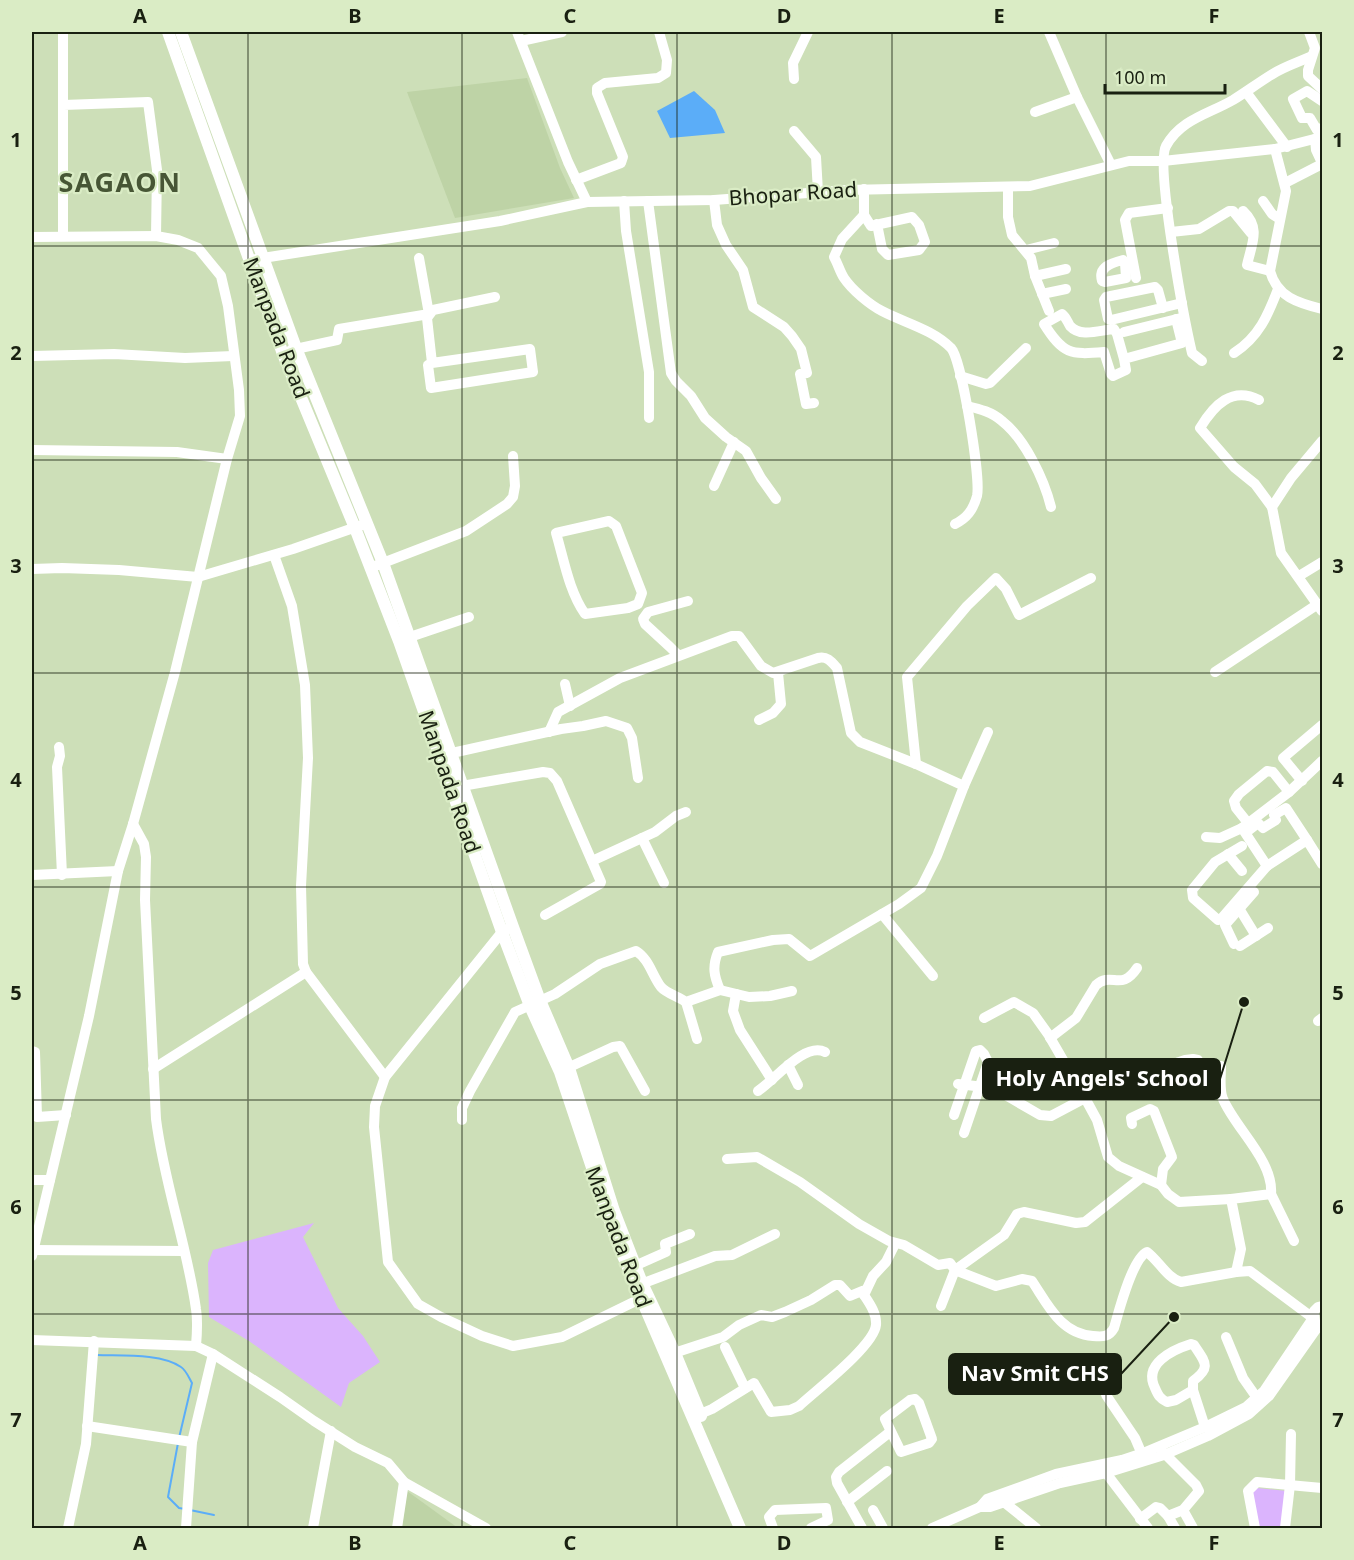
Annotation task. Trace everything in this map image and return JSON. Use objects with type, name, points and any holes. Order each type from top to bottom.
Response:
[{"type":"main road","name":"Manpada Road","points":[[168,32],[283,352],[371,568],[405,639]]},
{"type":"main road","name":"Manpada Road","points":[[182,32],[296,348],[383,563],[405,639],[456,787],[507,929],[565,1070],[610,1212],[638,1285],[671,1354],[718,1467],[747,1528]]},
{"type":"main road","name":"Manpada Road","points":[[718,1467],[740,1528]]},
{"type":"street","points":[[63,32],[63,236]]},
{"type":"street","points":[[562,32],[519,36],[540,95],[587,202]]},
{"type":"street","points":[[576,180],[621,163],[622,158],[597,88],[605,83],[658,78],[666,73],[667,60],[660,32]]},
{"type":"street","points":[[794,79],[792,63],[808,32]]},
{"type":"street","points":[[1049,32],[1077,97],[1111,165]]},
{"type":"street","points":[[1309,32],[1314,52]]},
{"type":"street","points":[[1323,38],[1314,52],[1308,70],[1308,76],[1323,89]]},
{"type":"street","points":[[1124,359],[1182,343],[1180,318],[1182,303],[1168,208],[1163,161],[1165,147],[1179,129],[1198,116],[1219,108],[1246,93],[1272,74],[1314,52]]},
{"type":"street","points":[[1323,101],[1307,91],[1293,99],[1302,117],[1310,118],[1317,130],[1323,128]]},
{"type":"street","points":[[1246,93],[1287,147]]},
{"type":"street","points":[[1035,112],[1077,97]]},
{"type":"street","points":[[63,105],[148,102],[157,170],[156,236]]},
{"type":"street","points":[[794,131],[816,157],[818,192]]},
{"type":"street","points":[[1285,183],[1323,164],[1317,150],[1319,138]]},
{"type":"street","name":"Bhopar Road","points":[[250,260],[501,221],[587,202],[714,200],[864,189],[1008,188],[1043,184],[1129,161],[1163,161],[1275,149],[1319,138]]},
{"type":"street","points":[[1275,149],[1286,191],[1270,271],[1274,284],[1290,300],[1323,309]]},
{"type":"street","points":[[1008,188],[1009,227],[1012,235],[1031,258],[1035,276],[1049,311]]},
{"type":"street","points":[[864,189],[864,215],[868,224],[871,226],[877,224],[912,217],[919,225],[925,242],[919,250],[888,255],[882,249],[877,224]]},
{"type":"street","points":[[714,200],[717,225],[726,246],[742,270],[753,306],[784,327],[801,349],[807,373],[800,374],[806,404],[814,403]]},
{"type":"street","points":[[624,201],[626,231],[649,372],[649,418]]},
{"type":"street","points":[[648,201],[671,374],[691,396],[705,418],[746,451],[776,499]]},
{"type":"street","points":[[1251,220],[1265,205],[1272,214],[1280,219]]},
{"type":"street","points":[[1132,271],[1126,215],[1168,208]]},
{"type":"street","points":[[1171,232],[1199,229],[1229,211],[1233,211],[1251,233]]},
{"type":"street","points":[[1243,211],[1255,229],[1246,265],[1270,271]]},
{"type":"street","points":[[864,215],[842,239],[834,257],[845,279],[880,310],[930,333],[952,350],[960,376],[967,406],[978,481],[977,495],[971,512],[955,524]]},
{"type":"street","points":[[32,237],[156,236],[178,240],[198,248],[221,276],[228,306],[239,390],[240,416],[227,459],[175,672],[118,871],[66,1115],[32,1253],[184,1251]]},
{"type":"street","points":[[1026,250],[1054,243]]},
{"type":"street","points":[[419,258],[429,314]]},
{"type":"street","points":[[1035,276],[1066,269]]},
{"type":"street","points":[[1163,308],[1155,287],[1106,297],[1104,300],[1109,320],[1163,308],[1182,303]]},
{"type":"street","points":[[1042,294],[1066,288]]},
{"type":"street","points":[[1234,353],[1249,344],[1254,337],[1270,311],[1278,289]]},
{"type":"street","points":[[432,363],[427,318],[429,314],[433,310],[495,297]]},
{"type":"street","points":[[283,352],[337,340],[339,329],[429,314]]},
{"type":"street","points":[[1062,314],[1070,325],[1083,332],[1114,329],[1124,359],[1126,370],[1111,376],[1104,352],[1087,354],[1067,351],[1059,345],[1044,324],[1062,314]]},
{"type":"street","points":[[1124,332],[1180,318]]},
{"type":"street","points":[[1180,318],[1192,353],[1202,361]]},
{"type":"street","points":[[960,376],[986,384],[990,383],[1026,348]]},
{"type":"street","points":[[530,349],[533,372],[431,388],[428,365],[432,363],[530,349]]},
{"type":"street","points":[[32,356],[114,354],[185,358],[233,356]]},
{"type":"street","points":[[1215,672],[1320,608],[1281,553],[1272,507],[1255,484],[1234,467],[1200,428],[1217,405],[1232,396],[1247,394],[1259,400]]},
{"type":"street","points":[[967,406],[987,412],[1002,421],[1015,434],[1041,475],[1051,507]]},
{"type":"street","points":[[1272,507],[1286,484],[1323,441]]},
{"type":"street","points":[[714,486],[734,442]]},
{"type":"street","points":[[32,450],[177,452],[227,459]]},
{"type":"street","points":[[371,568],[466,531],[507,504],[513,497],[515,486],[513,456]]},
{"type":"street","points":[[609,521],[616,526],[642,593],[638,604],[628,608],[585,614],[568,576],[556,533],[609,521]]},
{"type":"street","points":[[32,568],[85,569],[198,577],[274,555],[368,522]]},
{"type":"street","points":[[274,555],[292,606],[305,685],[308,758],[301,886],[303,964],[306,972],[385,1077]]},
{"type":"street","points":[[1299,576],[1323,562]]},
{"type":"street","points":[[916,764],[907,677],[967,606],[996,578],[1006,590],[1019,615],[1091,578]]},
{"type":"street","points":[[678,655],[645,624],[643,619],[648,612],[688,601]]},
{"type":"street","points":[[405,639],[469,617]]},
{"type":"street","points":[[549,732],[558,712],[620,678],[678,655],[732,636],[739,636],[768,672],[778,673],[818,658],[824,657],[831,661],[837,668],[851,733],[855,738],[964,786]]},
{"type":"street","points":[[759,720],[773,713],[781,704],[778,673]]},
{"type":"street","points":[[565,684],[570,706]]},
{"type":"street","points":[[445,754],[606,721],[627,728],[632,738],[638,778]]},
{"type":"street","points":[[1302,781],[1283,758],[1323,724]]},
{"type":"street","points":[[720,990],[715,976],[714,963],[718,952],[773,940],[789,939],[810,956],[921,888],[928,877],[988,732]]},
{"type":"street","points":[[58,747],[62,875]]},
{"type":"street","points":[[1206,837],[1220,837],[1245,826],[1289,792],[1323,761]]},
{"type":"street","points":[[1269,865],[1245,826],[1234,801],[1239,794],[1267,771],[1273,772],[1289,792]]},
{"type":"street","points":[[456,787],[543,772],[550,773],[557,782],[600,879],[600,884],[545,915]]},
{"type":"street","points":[[1269,865],[1249,832],[1250,828],[1256,824],[1263,828],[1276,820],[1274,814],[1286,808],[1323,864]]},
{"type":"street","points":[[592,861],[655,832],[676,816],[686,812]]},
{"type":"street","points":[[133,824],[144,844],[146,857],[145,900],[153,1069],[160,1154],[196,1310],[196,1346]]},
{"type":"street","points":[[642,838],[664,884]]},
{"type":"street","points":[[1268,928],[1237,945],[1225,927],[1237,906],[1269,865],[1307,840]]},
{"type":"street","points":[[1242,846],[1215,862],[1191,893],[1193,898],[1219,920],[1254,892]]},
{"type":"street","points":[[1228,855],[1242,871]]},
{"type":"street","points":[[32,875],[118,871]]},
{"type":"street","points":[[1237,906],[1256,936]]},
{"type":"street","points":[[882,914],[933,976]]},
{"type":"street","points":[[507,929],[385,1077],[375,1106],[374,1127],[388,1262],[418,1304],[482,1336],[513,1347],[562,1337],[644,1297]]},
{"type":"street","points":[[462,1120],[462,1108],[470,1091],[515,1012],[536,1004],[600,964],[636,951],[644,955],[663,989],[686,1002],[697,1039]]},
{"type":"street","points":[[1050,1038],[1076,1018],[1101,980],[1120,981],[1132,975],[1137,968]]},
{"type":"street","points":[[153,1069],[306,972]]},
{"type":"street","points":[[686,1002],[720,990],[749,997],[770,996],[792,991]]},
{"type":"street","points":[[736,994],[733,1011],[740,1030],[772,1080]]},
{"type":"street","points":[[984,1018],[1014,1002],[1033,1012],[1097,1120],[1107,1157],[1119,1166],[1161,1185],[1179,1202],[1271,1194]]},
{"type":"street","points":[[565,1070],[620,1046],[645,1091]]},
{"type":"street","points":[[758,1090],[788,1065],[809,1052],[816,1049],[825,1052]]},
{"type":"street","points":[[954,1115],[961,1084],[978,1049],[988,1062],[964,1133]]},
{"type":"street","points":[[32,1051],[35,1052],[37,1067],[34,1117],[66,1115]]},
{"type":"street","points":[[961,1084],[980,1086],[1002,1093],[1040,1115],[1051,1116],[1115,1084],[1185,1060],[1198,1060]]},
{"type":"street","points":[[788,1065],[798,1085]]},
{"type":"street","points":[[1221,1066],[1222,1098],[1266,1169],[1272,1185],[1271,1194],[1294,1240]]},
{"type":"street","points":[[1132,1124],[1131,1118],[1150,1109],[1154,1111],[1172,1157],[1163,1168],[1161,1185]]},
{"type":"street","points":[[727,1159],[757,1157],[800,1182],[859,1224],[895,1244],[904,1245],[938,1265],[950,1263],[955,1270],[996,1286],[1022,1279],[1032,1281],[1061,1323],[1086,1336],[1103,1337],[1114,1328],[1128,1285],[1139,1258],[1144,1252],[1152,1256],[1174,1280],[1181,1282],[1250,1271],[1318,1322]]},
{"type":"street","points":[[941,1306],[955,1270],[1004,1235],[1017,1214],[1024,1212],[1076,1223],[1084,1222],[1143,1177]]},
{"type":"street","points":[[32,1180],[50,1180]]},
{"type":"street","points":[[1231,1199],[1241,1249],[1236,1272]]},
{"type":"street","points":[[631,1267],[666,1252],[665,1244],[690,1234]]},
{"type":"street","points":[[638,1285],[716,1256],[732,1255],[775,1234]]},
{"type":"street","points":[[864,1295],[873,1276],[886,1262],[895,1244]]},
{"type":"street","points":[[671,1354],[723,1337],[739,1325],[761,1315],[772,1317],[785,1312],[835,1285],[840,1285],[850,1296],[862,1291],[874,1312],[876,1325],[873,1334],[856,1355],[798,1406],[790,1410],[771,1412],[756,1384],[752,1384],[712,1409],[696,1416]]},
{"type":"street","points":[[980,1507],[990,1507],[1162,1451],[1234,1422],[1262,1404],[1318,1322],[1315,1309],[1322,1305]]},
{"type":"street","points":[[1162,1451],[1246,1407],[1257,1398],[1318,1322]]},
{"type":"street","points":[[1226,1337],[1243,1378],[1257,1398]]},
{"type":"street","points":[[32,1340],[196,1346],[213,1354],[355,1447],[388,1463],[404,1482],[486,1528]]},
{"type":"street","points":[[68,1528],[86,1444],[94,1341]]},
{"type":"street","points":[[1194,1390],[1176,1400],[1167,1402],[1160,1397],[1151,1380],[1153,1370],[1161,1360],[1191,1344],[1194,1345],[1206,1368],[1193,1381],[1205,1427]]},
{"type":"street","points":[[725,1347],[746,1388]]},
{"type":"street","points":[[186,1528],[192,1442],[213,1354]]},
{"type":"street","points":[[1109,1390],[1106,1395],[1135,1438],[1144,1457]]},
{"type":"street","points":[[915,1399],[919,1402],[932,1439],[929,1443],[900,1452],[890,1432],[885,1421],[886,1417],[915,1399]]},
{"type":"street","points":[[87,1426],[192,1442]]},
{"type":"street","points":[[313,1528],[331,1431]]},
{"type":"street","points":[[862,1528],[837,1483],[836,1477],[839,1472],[890,1432]]},
{"type":"street","points":[[1285,1528],[1290,1485],[1291,1434]]},
{"type":"street","points":[[837,1483],[881,1448]]},
{"type":"street","points":[[1162,1451],[1198,1488],[1198,1493],[1183,1510],[1168,1516]]},
{"type":"street","points":[[937,1528],[980,1507],[987,1499],[1022,1486],[1056,1474],[1105,1468]]},
{"type":"street","points":[[1105,1468],[1148,1528]]},
{"type":"street","points":[[847,1502],[887,1471]]},
{"type":"street","points":[[397,1528],[404,1482]]},
{"type":"street","points":[[1255,1528],[1248,1491],[1257,1482],[1323,1488]]},
{"type":"street","points":[[1004,1502],[1036,1528]]},
{"type":"street","points":[[1140,1519],[1156,1507],[1160,1508],[1175,1528]]},
{"type":"street","points":[[772,1528],[769,1517],[775,1510],[826,1508],[828,1520],[811,1528]]},
{"type":"street","points":[[873,1510],[883,1528]]},
{"type":"street","points":[[1183,1510],[1193,1528]]},
{"type":"shaded area","points":[[527,78],[560,168],[574,198],[455,218],[407,92]]},
{"type":"shaded area","points":[[314,1223],[303,1237],[338,1308],[363,1336],[380,1362],[349,1383],[341,1407],[249,1341],[209,1317],[208,1263],[213,1250]]},
{"type":"shaded area","points":[[1257,1488],[1287,1491],[1282,1528],[1258,1528],[1252,1493]]},
{"type":"shaded area","points":[[407,1491],[458,1528],[402,1528]]},
{"type":"water","points":[[694,91],[715,110],[725,133],[670,138],[657,111]]},
{"type":"waterway","points":[[97,1355],[152,1357],[183,1368],[192,1383],[179,1438]]},
{"type":"waterway","points":[[178,1443],[168,1497],[179,1508],[185,1509]]},
{"type":"waterway","points":[[190,1510],[214,1515]]},
{"type":"place","name":"Holy Angels' School","points":[[1244,1002]]},
{"type":"place","name":"Nav Smit CHS","points":[[1174,1317]]},
{"type":"district","name":"SAGAON","points":[[120,183]]}]
